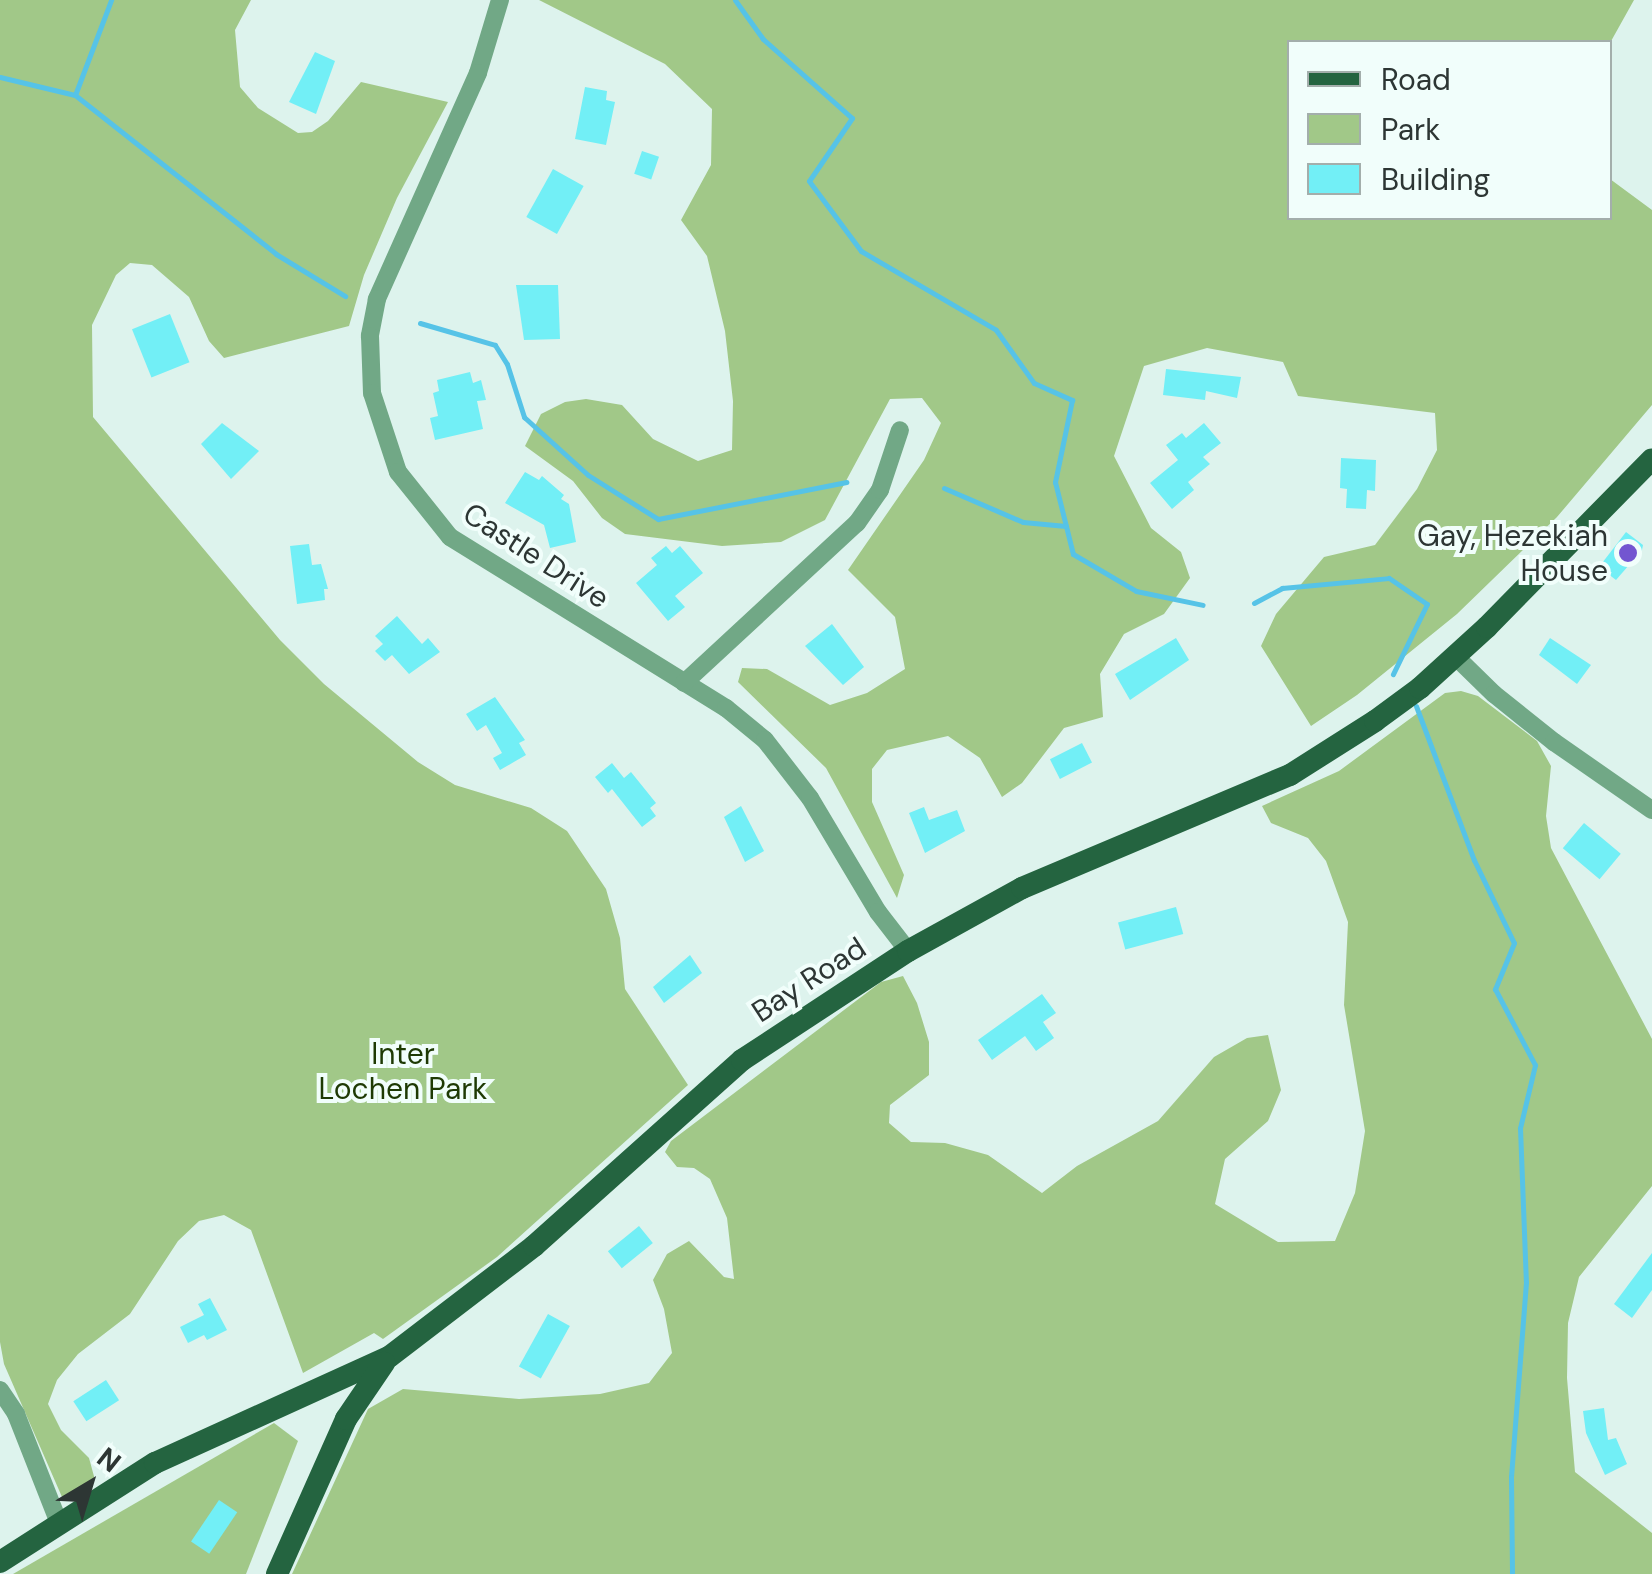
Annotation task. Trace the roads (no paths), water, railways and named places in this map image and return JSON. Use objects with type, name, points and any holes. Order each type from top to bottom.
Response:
[{"type":"main road","name":"Bay Road","points":[[0,1562],[183,1448],[389,1356],[534,1246],[742,1060],[908,950],[1022,888],[1290,775],[1375,721],[1455,656],[1652,459]]},
{"type":"main road","points":[[277,1574],[346,1419],[389,1356]]},
{"type":"street","name":"Castle Drive","points":[[500,0],[478,73],[380,284],[370,364],[378,421],[410,492],[450,536],[739,718],[775,750],[810,798],[878,912],[908,950]]},
{"type":"street","points":[[684,683],[857,523],[880,490],[900,430]]},
{"type":"street","points":[[1455,656],[1539,730],[1652,810]]},
{"type":"street","points":[[0,1390],[16,1414],[59,1523]]},
{"type":"waterway","points":[[75,95],[111,0]]},
{"type":"waterway","points":[[735,0],[763,39],[852,118],[809,181],[861,251],[996,330],[1034,383],[1072,400],[1055,482],[1073,554],[1136,591],[1203,605]]},
{"type":"waterway","points":[[0,77],[75,95],[276,254],[345,296]]},
{"type":"waterway","points":[[420,323],[495,345],[507,364],[524,417],[588,475],[658,519],[846,482]]},
{"type":"waterway","points":[[944,488],[1023,522],[1066,526]]},
{"type":"waterway","points":[[1254,603],[1282,588],[1389,578],[1427,604],[1393,674]]},
{"type":"waterway","points":[[1416,706],[1474,860],[1514,943],[1495,989],[1535,1065],[1520,1128],[1526,1282],[1511,1477],[1512,1574]]},
{"type":"place","name":"Gay, Hezekiah House","points":[[1628,553]]},
{"type":"park label","name":"Inter Lochen Park","points":[[403,1071]]}]
